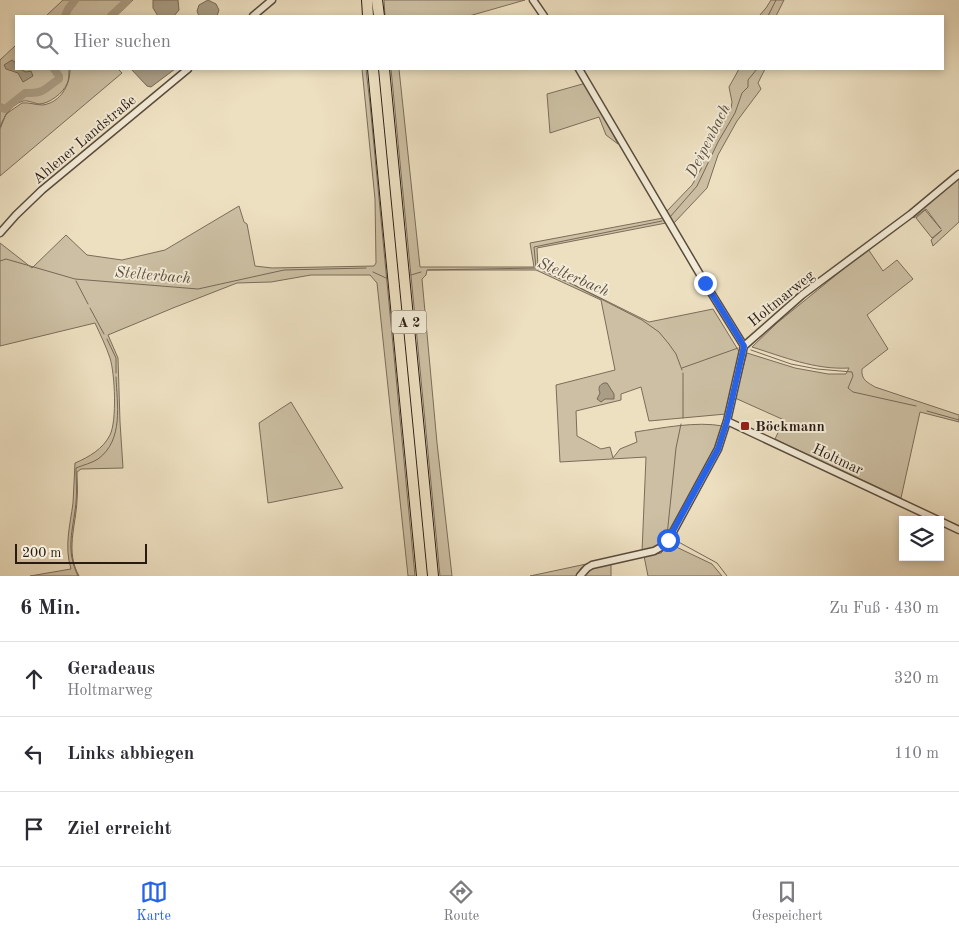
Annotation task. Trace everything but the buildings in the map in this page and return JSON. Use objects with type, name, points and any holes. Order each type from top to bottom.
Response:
[{"type":"highway","points":[[367,0],[368,15]]},
{"type":"highway","points":[[377,0],[379,15]]},
{"type":"highway","name":"A 2","points":[[373,70],[422,576]]},
{"type":"highway","name":"A 2","points":[[384,70],[433,576]]},
{"type":"street","points":[[253,15],[272,0]]},
{"type":"street","points":[[533,0],[543,15]]},
{"type":"street","name":"Ahlener Landstraße","points":[[0,233],[42,190],[187,70]]},
{"type":"street","points":[[580,70],[744,346]]},
{"type":"street","name":"Holtmarweg","points":[[580,576],[592,565],[654,551],[663,546],[718,449],[727,421],[744,346],[802,295],[911,214],[959,174]]},
{"type":"street","name":"Holtmar","points":[[727,421],[930,516]]},
{"type":"street","name":"Holtmar","points":[[944,522],[959,530]]},
{"type":"shaded area","points":[[63,0],[133,0],[117,15],[47,15]]},
{"type":"shaded area","points":[[153,0],[178,0],[179,10],[175,15],[157,15],[153,8]]},
{"type":"shaded area","points":[[208,0],[216,4],[219,10],[217,15],[199,15],[197,11],[199,5]]},
{"type":"shaded area","points":[[384,0],[525,0],[472,15],[385,15]]},
{"type":"shaded area","points":[[771,0],[784,0],[776,15],[760,15]]},
{"type":"shaded area","points":[[15,46],[15,70],[69,70],[68,81],[62,91],[43,104],[23,101],[15,105],[6,115],[0,127],[0,60]]},
{"type":"shaded area","points":[[12,60],[15,62],[15,70],[31,71],[33,76],[23,82],[18,73],[6,69],[4,65]]},
{"type":"shaded area","points":[[70,70],[119,70],[122,73],[0,176],[0,129],[6,114],[22,103],[43,105],[55,100],[66,87]]},
{"type":"shaded area","points":[[132,70],[174,70],[151,87],[147,86]]},
{"type":"shaded area","points":[[362,70],[366,70],[370,104],[415,576],[408,576],[377,283],[370,275],[311,275],[271,282],[237,283],[108,335],[118,358],[123,468],[81,469],[77,472],[77,497],[72,548],[75,567],[79,576],[30,576],[71,569],[68,544],[75,463],[95,452],[110,435],[114,419],[113,375],[110,358],[95,323],[0,346],[0,243],[32,268],[66,235],[87,255],[122,260],[165,250],[239,206],[244,222],[247,224],[255,266],[272,268],[374,266],[376,263],[375,199]]},
{"type":"shaded area","points":[[391,70],[399,70],[420,267],[534,267],[530,243],[663,218],[666,223],[537,248],[538,267],[649,322],[713,309],[740,353],[726,414],[649,421],[641,387],[621,394],[621,400],[576,411],[577,436],[601,449],[610,447],[613,458],[620,449],[637,442],[635,432],[702,424],[723,426],[717,447],[666,539],[662,545],[642,552],[646,457],[560,462],[556,385],[615,370],[601,300],[536,270],[427,270],[426,275],[422,279],[437,443],[452,576],[440,576]]},
{"type":"shaded area","points":[[738,70],[764,70],[758,83],[761,89],[737,121],[718,155],[707,188],[673,224],[666,212],[692,185],[701,169],[706,153],[731,109],[732,102],[729,87]]},
{"type":"shaded area","points":[[586,83],[618,144],[606,135],[599,117],[550,133],[547,94]]},
{"type":"shaded area","points":[[959,177],[959,222],[933,246],[931,240],[942,230],[932,238],[916,218],[925,210],[941,229],[926,209],[914,218],[911,216]]},
{"type":"shaded area","points":[[868,249],[883,271],[897,260],[913,279],[867,315],[888,349],[862,369],[864,378],[875,387],[959,415],[959,422],[920,412],[901,498],[775,439],[784,420],[735,398],[747,353],[795,368],[828,374],[846,374],[849,368],[812,365],[752,347],[777,323]]},
{"type":"shaded area","points":[[607,383],[614,394],[614,399],[605,399],[601,402],[597,399],[600,393],[599,387]]},
{"type":"shaded area","points":[[291,402],[343,488],[268,503],[259,423]]},
{"type":"shaded area","points":[[670,544],[712,564],[722,576],[648,576],[644,556],[661,553]]},
{"type":"shaded area","points":[[591,563],[581,568],[576,576],[530,576]]},
{"type":"shaded area","points":[[611,563],[611,576],[584,576],[593,568]]},
{"type":"waterway","points":[[65,15],[75,0]]},
{"type":"waterway","points":[[112,15],[128,0]]},
{"type":"waterway","name":"Deipenbach","points":[[768,15],[776,0]]},
{"type":"waterway","points":[[0,107],[5,109],[25,93],[37,92],[46,88],[59,79],[55,70]]},
{"type":"waterway","name":"Deipenbach","points":[[670,217],[697,186],[718,142],[735,113],[742,93],[748,87],[748,80],[756,70]]},
{"type":"waterway","name":"Deipenbach","points":[[536,268],[534,247],[662,221]]},
{"type":"waterway","name":"Stelterbach","points":[[0,261],[6,259],[75,279],[198,289],[284,270],[366,268]]},
{"type":"waterway","name":"Stelterbach","points":[[428,270],[536,268],[570,283],[642,320],[659,332],[669,344],[676,354],[682,370]]},
{"type":"waterway","name":"Stelterbach","points":[[373,272],[386,278]]},
{"type":"waterway","name":"Stelterbach","points":[[411,275],[421,272]]},
{"type":"waterway","points":[[76,281],[88,304]]},
{"type":"waterway","points":[[90,308],[104,334]]},
{"type":"waterway","points":[[107,339],[116,358],[116,373]]},
{"type":"waterway","points":[[682,368],[738,348]]},
{"type":"waterway","points":[[751,350],[791,364],[817,369],[852,372],[853,376],[848,388],[853,392],[916,406]]},
{"type":"waterway","name":"Stelterbach","points":[[683,373],[683,418]]},
{"type":"waterway","points":[[78,576],[71,548],[76,499],[76,468],[98,459],[112,442],[118,410],[116,377]]},
{"type":"waterway","points":[[927,411],[959,420]]},
{"type":"waterway","name":"Stelterbach","points":[[667,536],[676,448],[681,424]]},
{"type":"waterway","name":"Stelterbach","points":[[673,539],[717,563],[727,576]]},
{"type":"place","name":"Böckmann","points":[[745,426]]},
{"type":"route","points":[[668,540],[718,449],[727,421],[744,346],[705,283]]}]
